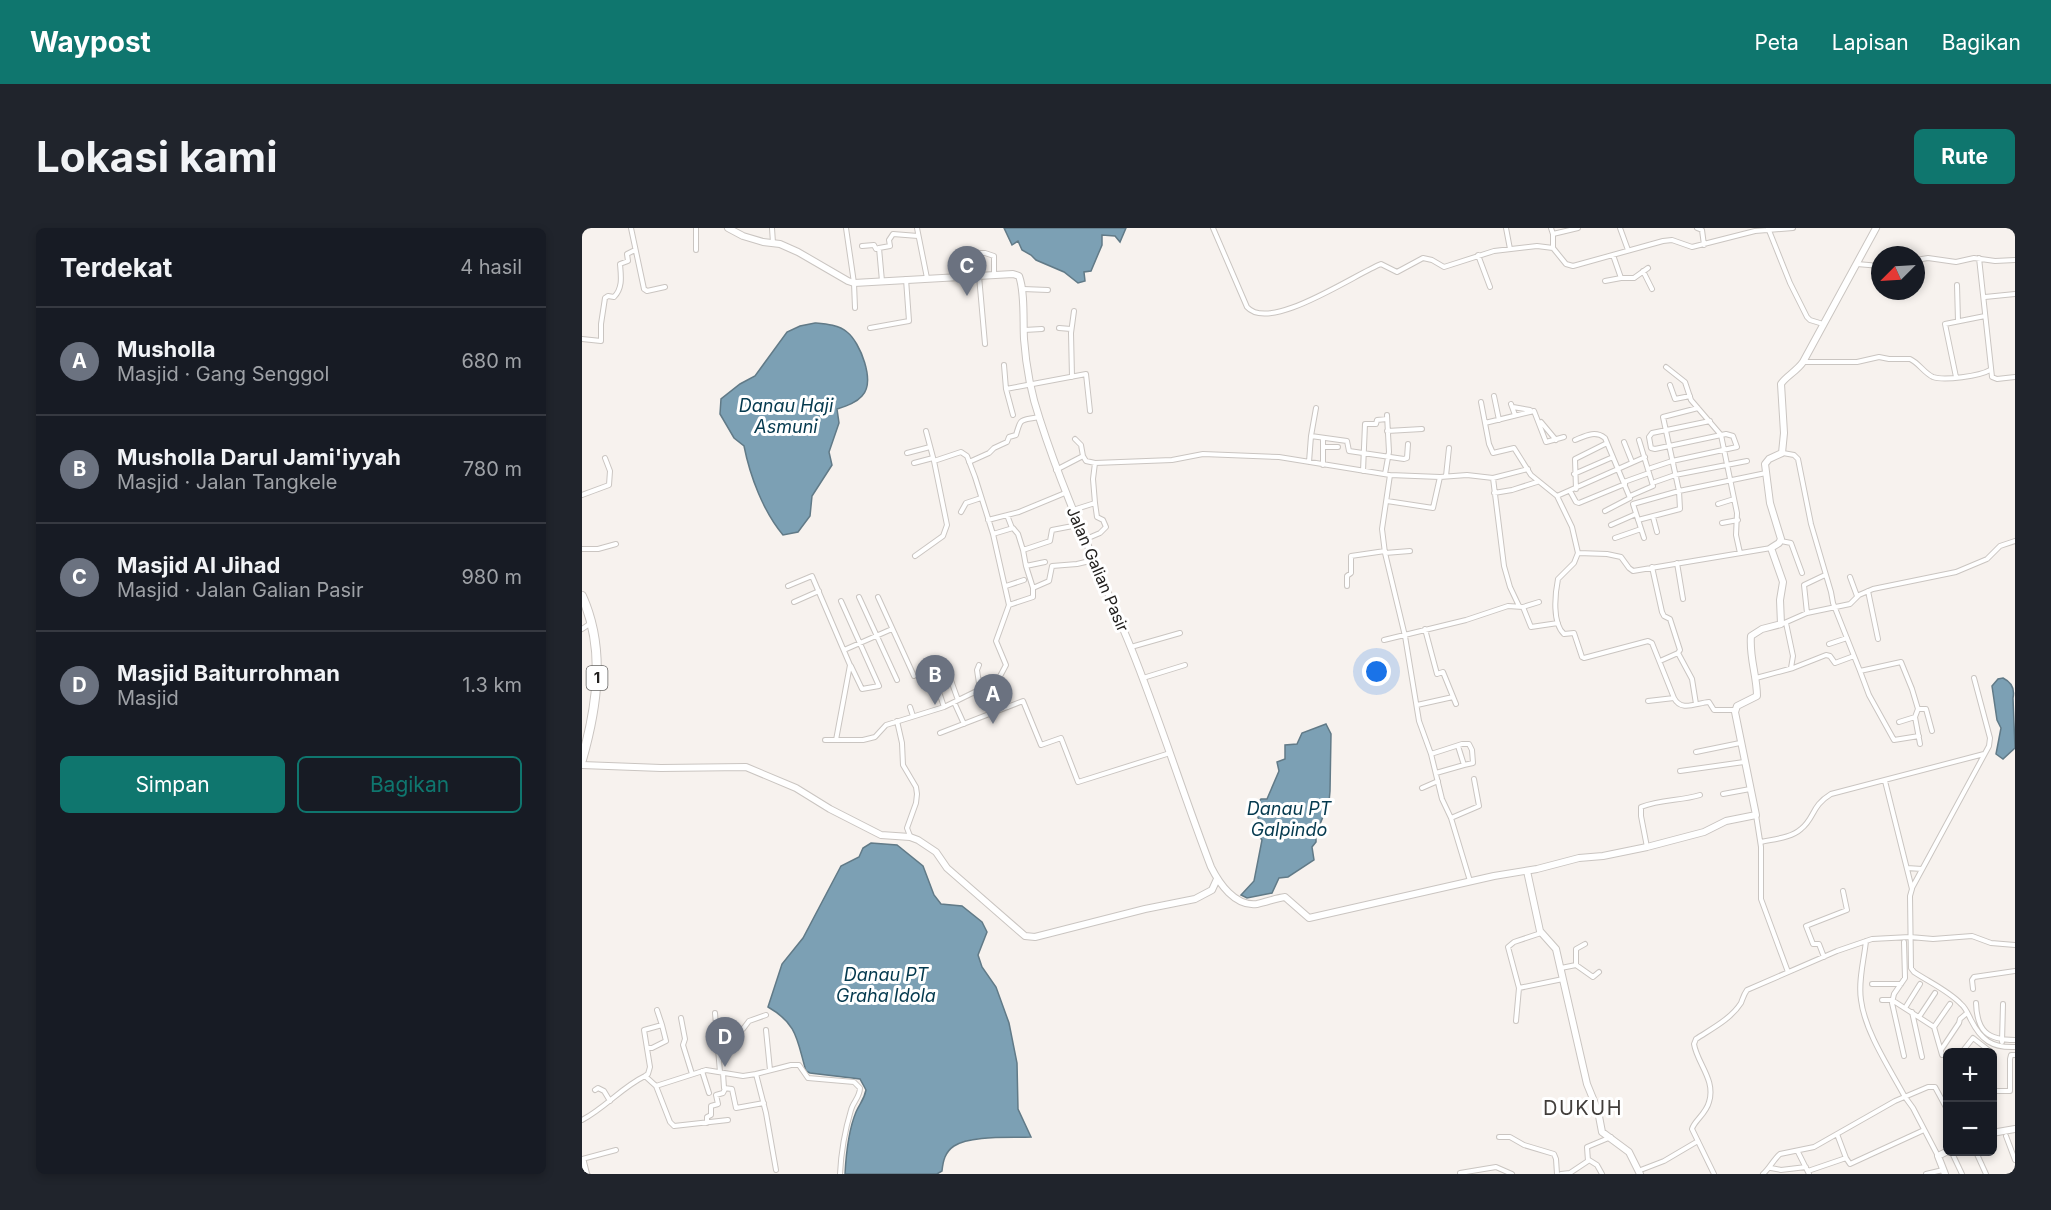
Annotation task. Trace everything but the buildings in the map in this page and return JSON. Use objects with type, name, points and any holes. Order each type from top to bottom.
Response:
[{"type":"highway","name":"1","points":[[582,596],[592,623],[597,648],[597,675],[591,724],[582,760]]},
{"type":"highway","points":[[582,1161],[584,1173]]},
{"type":"street","points":[[631,228],[634,250],[645,291],[665,287]]},
{"type":"street","points":[[696,228],[696,250]]},
{"type":"street","points":[[728,228],[743,236],[798,252],[854,283],[1016,274],[1020,278],[1022,289],[1048,290]]},
{"type":"street","points":[[772,228],[773,243]]},
{"type":"street","points":[[846,228],[854,283],[855,308]]},
{"type":"street","points":[[917,228],[927,279]]},
{"type":"street","points":[[1213,228],[1247,307],[1258,314],[1281,311],[1306,302],[1381,264],[1399,272],[1423,258],[1444,267],[1478,255],[1510,249],[1542,246],[1553,248]]},
{"type":"street","points":[[1506,228],[1510,249]]},
{"type":"street","points":[[1551,228],[1553,248],[1566,264],[1573,266],[1668,240],[1689,247],[1768,229],[1793,228]]},
{"type":"street","points":[[1553,234],[1578,228]]},
{"type":"street","points":[[1620,228],[1628,250]]},
{"type":"street","points":[[1697,228],[1702,230],[1704,244]]},
{"type":"street","points":[[1782,453],[1784,433],[1781,384],[1796,372],[1803,362],[1876,228]]},
{"type":"street","points":[[1768,229],[1807,317],[1824,324]]},
{"type":"street","points":[[862,246],[874,244],[876,249],[890,246],[889,240],[893,234],[918,236]]},
{"type":"street","points":[[879,248],[882,281]]},
{"type":"street","points":[[582,339],[601,342],[604,300],[608,296],[616,295],[621,285],[620,264],[627,261],[627,254],[634,250]]},
{"type":"street","points":[[971,254],[985,253],[995,257],[994,275]]},
{"type":"street","points":[[1478,255],[1490,287]]},
{"type":"street","points":[[1614,255],[1622,278]]},
{"type":"street","points":[[1925,259],[1934,258],[1956,262],[1979,258],[1995,261],[2015,260]]},
{"type":"street","points":[[1979,258],[1990,370],[1995,379],[2015,377]]},
{"type":"street","points":[[1857,264],[1871,265]]},
{"type":"street","points":[[1605,281],[1630,279],[1648,268]]},
{"type":"street","points":[[1644,271],[1652,289]]},
{"type":"street","points":[[979,276],[985,344]]},
{"type":"street","points":[[870,328],[909,321],[906,279]]},
{"type":"street","points":[[1957,285],[1958,321]]},
{"type":"street","name":"Jalan Galian Pasir","points":[[1022,289],[1023,330],[1030,384],[1056,470],[1143,678],[1192,819],[1217,879]]},
{"type":"street","points":[[1984,297],[2015,294]]},
{"type":"street","points":[[1072,377],[1071,329],[1074,311]]},
{"type":"street","points":[[1956,377],[1945,325],[1985,316]]},
{"type":"street","points":[[1059,328],[1071,329]]},
{"type":"street","points":[[1023,330],[1042,329]]},
{"type":"street","points":[[1803,362],[1857,362],[1875,358],[1905,358],[1913,360],[1933,377],[1943,379],[1981,374],[1990,370]]},
{"type":"street","points":[[1004,365],[1006,389],[1013,415]]},
{"type":"street","points":[[1666,367],[1684,382],[1690,396],[1721,435],[1738,520],[1736,535],[1740,553]]},
{"type":"street","points":[[1006,389],[1086,374],[1090,411]]},
{"type":"street","points":[[1670,385],[1675,399],[1690,396]]},
{"type":"street","points":[[1494,396],[1499,420]]},
{"type":"street","points":[[1480,402],[1493,453],[1514,448],[1528,470],[1557,496],[1576,538],[1578,553],[1574,563],[1558,579],[1556,603],[1558,622],[1563,634],[1574,633],[1583,658],[1648,641],[1654,645],[1677,704],[1682,707],[1709,702],[1714,710],[1735,710]]},
{"type":"street","points":[[1515,415],[1512,405],[1535,411],[1546,442],[1564,437]]},
{"type":"street","points":[[1308,462],[1316,408]]},
{"type":"street","points":[[1638,520],[1680,509],[1679,491],[1663,417],[1699,408]]},
{"type":"street","points":[[1485,423],[1531,411]]},
{"type":"street","points":[[969,462],[1005,444],[1009,437],[1016,435],[1020,421],[1039,417]]},
{"type":"street","points":[[1363,471],[1365,424],[1376,424],[1377,420],[1387,417],[1389,456],[1387,501],[1382,529],[1385,552],[1405,636],[1419,722],[1470,882]]},
{"type":"street","points":[[1539,420],[1556,440]]},
{"type":"street","points":[[1570,491],[1579,503],[1672,461],[1735,449],[1737,446],[1732,436],[1721,435],[1651,448],[1650,434],[1710,422]]},
{"type":"street","points":[[1387,430],[1422,429]]},
{"type":"street","points":[[915,556],[943,536],[947,525],[926,430]]},
{"type":"street","points":[[1575,440],[1594,433],[1601,435],[1630,496]]},
{"type":"street","points":[[1311,436],[1347,441],[1349,451],[1406,459],[1408,444]]},
{"type":"street","points":[[1323,438],[1323,465]]},
{"type":"street","points":[[1075,439],[1081,445],[1086,462],[1095,463],[1172,460],[1203,454],[1251,455],[1388,475],[1412,474],[1440,477],[1467,475],[1493,478],[1528,470]]},
{"type":"street","points":[[1605,511],[1653,486],[1639,440]]},
{"type":"street","points":[[1624,442],[1632,462]]},
{"type":"street","points":[[1576,489],[1575,459],[1606,443]]},
{"type":"street","points":[[907,453],[930,447]]},
{"type":"street","points":[[1324,447],[1338,447]]},
{"type":"street","points":[[1446,476],[1449,448]]},
{"type":"street","points":[[825,740],[867,740],[878,735],[884,726],[944,707],[980,690],[994,682],[1005,669],[1005,661],[996,641],[1010,605],[993,534],[967,456],[961,452],[914,463]]},
{"type":"street","points":[[1781,541],[1770,503],[1767,461],[1782,453],[1794,455],[1798,459],[1808,512],[1834,607],[1869,695],[1894,740],[1918,736]]},
{"type":"street","points":[[1056,470],[1083,456]]},
{"type":"street","points":[[1574,474],[1613,457]]},
{"type":"street","points":[[1557,496],[1645,457]]},
{"type":"street","points":[[582,495],[609,485],[610,471],[605,458]]},
{"type":"street","points":[[1654,482],[1675,475],[1747,461]]},
{"type":"street","points":[[1086,540],[1106,527],[1104,520],[1097,517],[1093,479],[1095,463]]},
{"type":"street","points":[[1644,538],[1633,504],[1679,491],[1767,473]]},
{"type":"street","points":[[1387,501],[1433,508],[1440,477]]},
{"type":"street","points":[[1493,478],[1504,566],[1510,587],[1531,627],[1558,622]]},
{"type":"street","points":[[1494,493],[1512,490],[1538,481]]},
{"type":"street","points":[[988,520],[1065,493]]},
{"type":"street","points":[[961,512],[966,503],[981,498]]},
{"type":"street","points":[[1718,504],[1734,499]]},
{"type":"street","points":[[1073,510],[1095,503]]},
{"type":"street","points":[[1611,525],[1636,514]]},
{"type":"street","points":[[1007,515],[1012,528],[1018,534],[1033,588],[1032,598],[1010,605]]},
{"type":"street","points":[[1653,517],[1657,532]]},
{"type":"street","points":[[1722,523],[1738,520]]},
{"type":"street","points":[[1023,550],[1050,541],[1052,528],[1079,525]]},
{"type":"street","points":[[993,534],[1012,528]]},
{"type":"street","points":[[1615,538],[1641,529]]},
{"type":"street","points":[[1578,553],[1621,557],[1631,570],[1771,548],[1781,541],[1791,543],[1802,573]]},
{"type":"street","points":[[1788,972],[1761,899],[1761,842],[1735,710],[1737,706],[1757,696],[1751,636],[1762,629],[1807,613],[1850,604],[1857,596],[1868,591],[1951,574],[1987,559],[2000,546],[2015,541]]},
{"type":"street","points":[[582,549],[598,549],[616,544]]},
{"type":"street","points":[[1771,548],[1783,582],[1780,600],[1793,656],[1791,668]]},
{"type":"street","points":[[1347,586],[1347,577],[1351,573],[1351,556],[1410,551]]},
{"type":"street","points":[[1033,588],[1049,581],[1052,566],[1095,560]]},
{"type":"street","points":[[1026,566],[1045,562]]},
{"type":"street","points":[[1677,563],[1683,599]]},
{"type":"street","points":[[1652,567],[1658,600],[1663,614],[1670,619],[1680,650],[1678,653],[1692,679],[1696,704]]},
{"type":"street","points":[[1807,613],[1804,585],[1825,575]]},
{"type":"street","points":[[788,586],[811,576],[862,689],[879,686],[841,601]]},
{"type":"street","points":[[1850,577],[1857,596]]},
{"type":"street","points":[[1006,586],[1024,580]]},
{"type":"street","points":[[794,602],[819,591]]},
{"type":"street","points":[[1868,591],[1878,639]]},
{"type":"street","points":[[859,597],[897,680]]},
{"type":"street","points":[[878,597],[914,676]]},
{"type":"street","points":[[1384,640],[1466,620],[1505,607],[1521,607],[1539,602]]},
{"type":"street","points":[[582,630],[592,623]]},
{"type":"street","points":[[1425,629],[1437,674],[1443,672],[1456,704]]},
{"type":"street","points":[[844,650],[892,630]]},
{"type":"street","points":[[1130,647],[1180,633]]},
{"type":"street","points":[[1829,644],[1846,638]]},
{"type":"street","points":[[1660,661],[1678,653]]},
{"type":"street","points":[[1756,678],[1826,655],[1830,656],[1835,663],[1854,656]]},
{"type":"street","points":[[944,662],[964,723]]},
{"type":"street","points":[[1860,671],[1901,662],[1918,709],[1915,717],[1920,744]]},
{"type":"street","points":[[836,740],[850,665]]},
{"type":"street","points":[[979,665],[977,670],[980,690]]},
{"type":"street","points":[[1143,678],[1185,665]]},
{"type":"street","points":[[1974,678],[1990,738],[1984,754],[1912,889],[1910,896],[1910,962],[1914,972],[1957,1000],[1968,1014],[1976,1031],[1989,1043],[2002,1047],[2015,1047]]},
{"type":"street","points":[[994,682],[1008,707]]},
{"type":"street","points":[[939,692],[944,707]]},
{"type":"street","points":[[1417,705],[1453,697]]},
{"type":"street","points":[[1648,701],[1674,698]]},
{"type":"street","points":[[940,733],[1023,701],[1041,744],[1061,738],[1078,782],[1170,753]]},
{"type":"street","points":[[910,707],[913,716]]},
{"type":"street","points":[[1918,709],[1926,709],[1932,731]]},
{"type":"street","points":[[1899,722],[1915,717]]},
{"type":"street","points":[[897,721],[902,743],[903,765],[917,791],[916,803],[907,828],[910,837]]},
{"type":"street","points":[[1696,752],[1740,743]]},
{"type":"street","points":[[1431,754],[1465,744],[1471,747],[1473,763],[1436,773]]},
{"type":"street","points":[[1458,746],[1464,765]]},
{"type":"street","points":[[1761,842],[1794,834],[1802,829],[1817,804],[1831,794],[1984,754]]},
{"type":"street","points":[[1680,771],[1744,762]]},
{"type":"street","points":[[582,765],[661,768],[746,767],[796,788],[880,835],[910,837],[924,843],[936,852],[946,868],[1024,936],[1035,937],[1145,909],[1195,900],[1212,890],[1217,879],[1229,893],[1239,900],[1251,904],[1285,897],[1309,918],[1580,858],[1647,847],[1704,832],[1726,821],[1756,814]]},
{"type":"street","points":[[1451,818],[1479,806],[1474,779]]},
{"type":"street","points":[[1422,788],[1438,781]]},
{"type":"street","points":[[1885,781],[1912,889]]},
{"type":"street","points":[[1723,794],[1750,789]]},
{"type":"street","points":[[1647,847],[1641,807],[1664,800],[1686,799],[1701,795]]},
{"type":"street","points":[[1907,868],[1922,869]]},
{"type":"street","points":[[1527,871],[1541,933],[1554,945],[1561,968],[1587,1084],[1598,1112],[1602,1132],[1629,1152],[1639,1172],[1664,1161],[1698,1141]]},
{"type":"street","points":[[1824,957],[1820,944],[1813,944],[1806,926],[1847,910],[1843,891]]},
{"type":"street","points":[[1516,1021],[1519,988],[1508,947],[1514,942],[1541,933]]},
{"type":"street","points":[[1714,1174],[1692,1126],[1703,1116],[1711,1097],[1708,1079],[1694,1047],[1695,1041],[1734,1011],[1747,990],[1824,957],[1878,938],[1933,939],[1972,936],[1991,943],[2015,945]]},
{"type":"street","points":[[1866,941],[1860,980],[1861,1001],[1867,1021],[1945,1172],[1926,1174]]},
{"type":"street","points":[[1904,942],[1905,978],[1892,1000],[1904,1056]]},
{"type":"street","points":[[1576,965],[1576,949],[1585,944]]},
{"type":"street","points":[[1561,968],[1576,965],[1593,977],[1599,972]]},
{"type":"street","points":[[1973,988],[1974,978],[2015,971]]},
{"type":"street","points":[[1519,988],[1563,979]]},
{"type":"street","points":[[1872,984],[1901,984]]},
{"type":"street","points":[[1905,1008],[1920,984]]},
{"type":"street","points":[[1919,1017],[1935,993]]},
{"type":"street","points":[[1882,1000],[1892,1000],[1934,1027],[1941,1053],[1963,1014],[1968,1014]]},
{"type":"street","points":[[1976,1003],[1977,1019],[1986,1034],[2002,1040],[2015,1040]]},
{"type":"street","points":[[1934,1027],[1950,1004]]},
{"type":"street","points":[[2002,1004],[2002,1047]]},
{"type":"street","points":[[647,1048],[666,1041],[657,1010]]},
{"type":"street","points":[[1912,1012],[1922,1057]]},
{"type":"street","points":[[707,1123],[707,1117],[711,1115],[711,1106],[718,1104],[716,1095],[723,1093],[725,1089],[715,1013]]},
{"type":"street","points":[[717,1032],[743,1029],[749,1022],[766,1015]]},
{"type":"street","points":[[681,1018],[685,1039],[683,1045],[692,1074]]},
{"type":"street","points":[[582,1120],[610,1101],[630,1083],[648,1074],[650,1067],[644,1030],[662,1025]]},
{"type":"street","points":[[766,1030],[770,1070]]},
{"type":"street","points":[[1966,1048],[1973,1038],[1982,1048]]},
{"type":"street","points":[[1985,1048],[1989,1043]]},
{"type":"street","points":[[1997,1090],[2010,1091],[2010,1059],[2011,1055],[2015,1055]]},
{"type":"street","points":[[656,1086],[702,1071],[710,1070],[743,1076],[799,1065],[808,1078],[859,1084],[861,1091],[851,1109],[840,1174]]},
{"type":"street","points":[[702,1071],[709,1093]]},
{"type":"street","points":[[756,1074],[764,1103],[776,1170]]},
{"type":"street","points":[[645,1076],[656,1086],[670,1122],[674,1126],[728,1120]]},
{"type":"street","points":[[1762,1174],[1771,1168],[1780,1154],[1814,1147],[1905,1097],[1934,1086],[1943,1103]]},
{"type":"street","points":[[595,1090],[602,1089],[610,1101]]},
{"type":"street","points":[[725,1089],[732,1089],[736,1108],[764,1103]]},
{"type":"street","points":[[1997,1132],[2015,1129]]},
{"type":"street","points":[[1837,1134],[1850,1164],[1924,1130]]},
{"type":"street","points":[[2006,1136],[2015,1160]]},
{"type":"street","points":[[1499,1137],[1510,1137],[1524,1145],[1554,1154],[1557,1174]]},
{"type":"street","points":[[1602,1174],[1597,1165],[1589,1160],[1587,1147],[1611,1137]]},
{"type":"street","points":[[582,1161],[616,1150]]},
{"type":"street","points":[[1797,1152],[1808,1171]]},
{"type":"street","points":[[1938,1156],[1943,1155]]},
{"type":"street","points":[[1952,1156],[1962,1174]]},
{"type":"street","points":[[1978,1156],[1986,1174]]},
{"type":"street","points":[[1771,1168],[1782,1172],[1808,1171],[1846,1158]]},
{"type":"street","points":[[1561,1174],[1569,1174],[1589,1160]]},
{"type":"street","points":[[1460,1173],[1496,1167],[1512,1174]]},
{"type":"water","points":[[1004,228],[1126,228],[1120,242],[1115,236],[1102,235],[1102,245],[1091,271],[1084,272],[1085,281],[1078,283],[1064,272],[1036,260],[1022,250],[1018,241],[1012,245]]},
{"type":"water","name":"Danau Haji Asmuni","points":[[815,323],[840,328],[852,337],[865,362],[866,390],[851,404],[837,409],[839,423],[829,452],[832,465],[812,496],[810,516],[798,532],[783,535],[769,515],[758,493],[744,446],[734,438],[720,414],[721,399],[755,376],[787,332]]},
{"type":"water","points":[[2003,678],[2013,689],[2015,748],[2003,759],[1996,754],[2001,728],[1997,720],[1992,686],[1998,679]]},
{"type":"water","name":"Danau PT Galpindo","points":[[1326,724],[1331,734],[1330,791],[1329,802],[1316,834],[1316,842],[1312,847],[1314,860],[1288,877],[1279,878],[1272,893],[1247,898],[1241,895],[1254,881],[1262,840],[1252,826],[1259,820],[1257,806],[1261,799],[1267,799],[1279,771],[1277,762],[1285,759],[1285,745],[1297,744],[1302,733]]},
{"type":"water","name":"Danau PT Graha Idola","points":[[871,843],[897,845],[923,866],[934,895],[941,904],[962,906],[982,922],[987,932],[978,955],[982,967],[996,987],[1009,1023],[1017,1063],[1018,1109],[1031,1137],[1002,1137],[961,1142],[948,1151],[942,1171],[937,1174],[845,1174],[851,1126],[866,1090],[860,1079],[806,1071],[791,1027],[778,1013],[768,1007],[782,964],[803,938],[841,866],[859,857],[863,848]]},
{"type":"place","name":"Masjid Al Jihad","points":[[967,296]]},
{"type":"place","name":"Musholla Darul Jami'iyyah","points":[[935,705]]},
{"type":"place","name":"Musholla","points":[[993,724]]},
{"type":"place","name":"Masjid Baiturrohman","points":[[725,1067]]},
{"type":"district","name":"DUKUH","points":[[1583,1108]]}]
